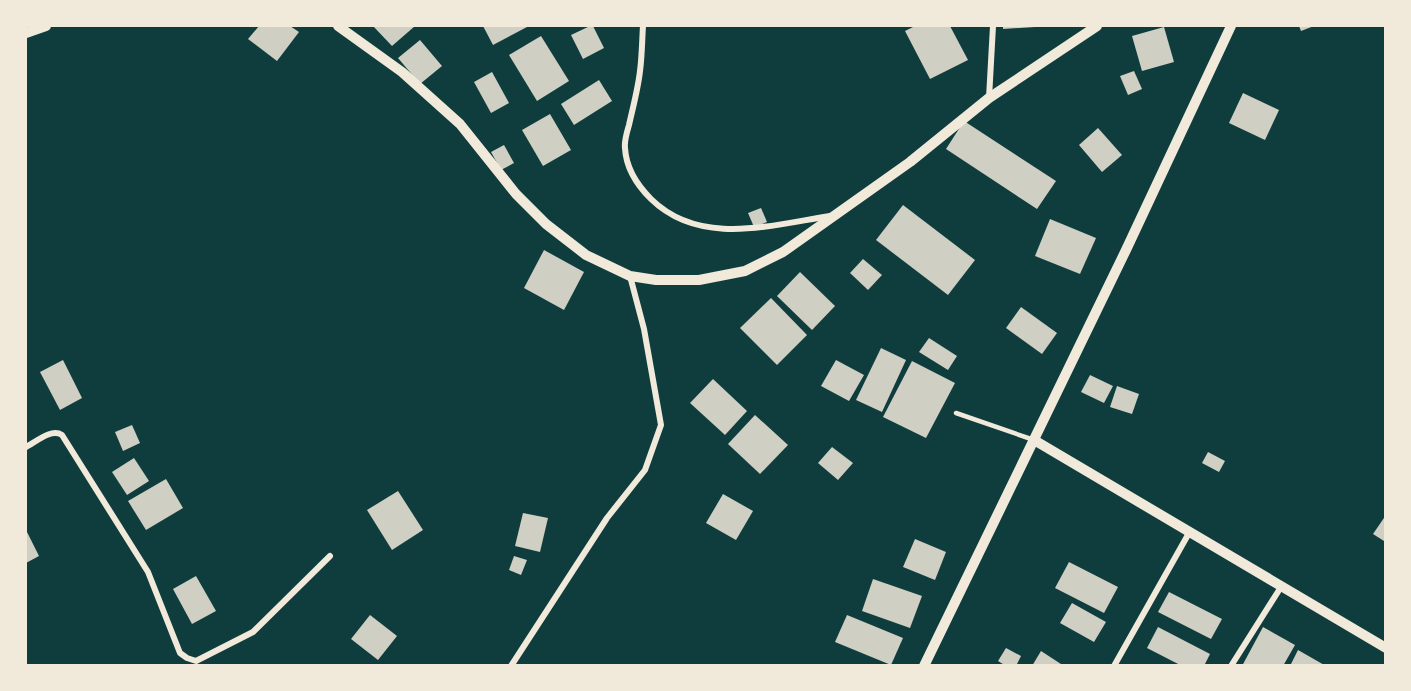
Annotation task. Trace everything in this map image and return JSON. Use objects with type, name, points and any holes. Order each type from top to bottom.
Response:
[{"type":"street","points":[[26,33],[46,26]]},
{"type":"street","points":[[338,26],[402,72],[460,124],[516,194],[546,224],[586,255],[630,276],[656,280],[699,280],[745,271],[783,252],[910,162],[989,98],[1097,26]]},
{"type":"street","points":[[643,26],[640,71],[624,146],[637,186],[655,203],[677,218],[706,227],[765,228],[786,222],[835,215]]},
{"type":"street","points":[[989,98],[993,26]]},
{"type":"street","points":[[924,666],[1131,239],[1231,26]]},
{"type":"street","points":[[511,666],[607,518],[645,470],[661,425],[644,329],[630,276]]},
{"type":"street","points":[[26,447],[53,433],[58,432],[62,435],[148,572],[180,653],[187,658],[196,661],[252,632],[330,556]]},
{"type":"street","points":[[1034,440],[1386,648]]},
{"type":"street","points":[[1114,666],[1189,533]]},
{"type":"street","points":[[1232,666],[1281,587]]},
{"type":"lane","points":[[956,413],[1034,440]]},
{"type":"building","points":[[259,26],[290,26],[299,32],[277,61],[248,39]]},
{"type":"building","points":[[373,26],[415,26],[392,46]]},
{"type":"building","points":[[483,26],[526,26],[527,27],[493,45]]},
{"type":"building","points":[[593,26],[604,48],[583,59],[571,35]]},
{"type":"building","points":[[915,26],[950,26],[968,60],[930,79],[905,31]]},
{"type":"building","points":[[1003,26],[1035,26],[1035,27],[1003,29]]},
{"type":"building","points":[[1299,26],[1314,26],[1301,31]]},
{"type":"building","points":[[1164,27],[1174,62],[1142,71],[1132,36]]},
{"type":"building","points":[[541,36],[569,81],[537,101],[509,55]]},
{"type":"building","points":[[420,40],[442,66],[420,84],[398,58]]},
{"type":"building","points":[[1134,71],[1142,89],[1128,95],[1120,76]]},
{"type":"building","points":[[492,72],[509,103],[491,113],[474,82]]},
{"type":"building","points":[[599,80],[612,101],[574,125],[561,104]]},
{"type":"building","points":[[1243,93],[1279,110],[1265,140],[1229,123]]},
{"type":"building","points":[[550,114],[571,150],[543,166],[522,130]]},
{"type":"building","points":[[964,121],[1056,181],[1037,209],[946,149]]},
{"type":"building","points":[[1098,128],[1122,155],[1102,172],[1079,145]]},
{"type":"building","points":[[504,145],[514,163],[501,170],[491,152]]},
{"type":"building","points":[[903,205],[975,260],[948,295],[876,240]]},
{"type":"building","points":[[761,208],[767,222],[754,227],[748,213]]},
{"type":"building","points":[[1050,219],[1096,238],[1080,274],[1035,256]]},
{"type":"building","points":[[544,250],[584,272],[564,310],[524,288]]},
{"type":"building","points":[[863,259],[882,275],[868,290],[850,273]]},
{"type":"building","points":[[800,272],[835,306],[812,330],[777,296]]},
{"type":"building","points":[[771,298],[807,335],[777,365],[740,328]]},
{"type":"building","points":[[1021,307],[1057,333],[1042,354],[1006,328]]},
{"type":"building","points":[[929,338],[957,356],[948,370],[919,352]]},
{"type":"building","points":[[881,348],[906,360],[882,412],[856,400]]},
{"type":"building","points":[[63,360],[82,398],[60,410],[40,372]]},
{"type":"building","points":[[836,360],[864,375],[849,401],[821,386]]},
{"type":"building","points":[[912,361],[955,383],[926,438],[883,417]]},
{"type":"building","points":[[1090,375],[1113,386],[1104,403],[1081,392]]},
{"type":"building","points":[[713,379],[747,411],[725,435],[690,403]]},
{"type":"building","points":[[1117,386],[1139,394],[1132,414],[1110,407]]},
{"type":"building","points":[[755,415],[788,445],[760,474],[728,444]]},
{"type":"building","points":[[132,425],[140,443],[123,451],[115,432]]},
{"type":"building","points":[[832,447],[853,463],[838,480],[818,463]]},
{"type":"building","points":[[1208,452],[1225,461],[1219,472],[1202,463]]},
{"type":"building","points":[[134,458],[149,481],[127,495],[112,472]]},
{"type":"building","points":[[166,479],[183,508],[146,530],[128,501]]},
{"type":"building","points":[[398,491],[423,530],[392,550],[367,510]]},
{"type":"building","points":[[723,494],[753,511],[736,540],[706,523]]},
{"type":"building","points":[[523,513],[548,518],[540,552],[515,546]]},
{"type":"building","points":[[1386,515],[1386,539],[1384,541],[1373,534]]},
{"type":"building","points":[[26,530],[39,556],[26,563]]},
{"type":"building","points":[[915,539],[946,552],[935,580],[903,567]]},
{"type":"building","points":[[514,556],[527,560],[521,575],[509,570]]},
{"type":"building","points":[[1069,562],[1118,587],[1104,613],[1055,588]]},
{"type":"building","points":[[196,576],[216,611],[192,624],[173,589]]},
{"type":"building","points":[[873,579],[922,596],[910,628],[862,611]]},
{"type":"building","points":[[1169,592],[1222,619],[1211,639],[1158,612]]},
{"type":"building","points":[[1072,603],[1106,622],[1094,642],[1060,623]]},
{"type":"building","points":[[370,615],[397,636],[378,660],[351,639]]},
{"type":"building","points":[[847,615],[903,638],[891,665],[835,642]]},
{"type":"building","points":[[1158,627],[1210,654],[1204,666],[1182,666],[1147,648]]},
{"type":"building","points":[[1263,627],[1295,645],[1283,666],[1242,666]]},
{"type":"building","points":[[1006,648],[1021,656],[1016,666],[1006,666],[998,661]]},
{"type":"building","points":[[1298,650],[1326,666],[1290,666]]},
{"type":"building","points":[[1041,651],[1064,666],[1032,666]]}]
